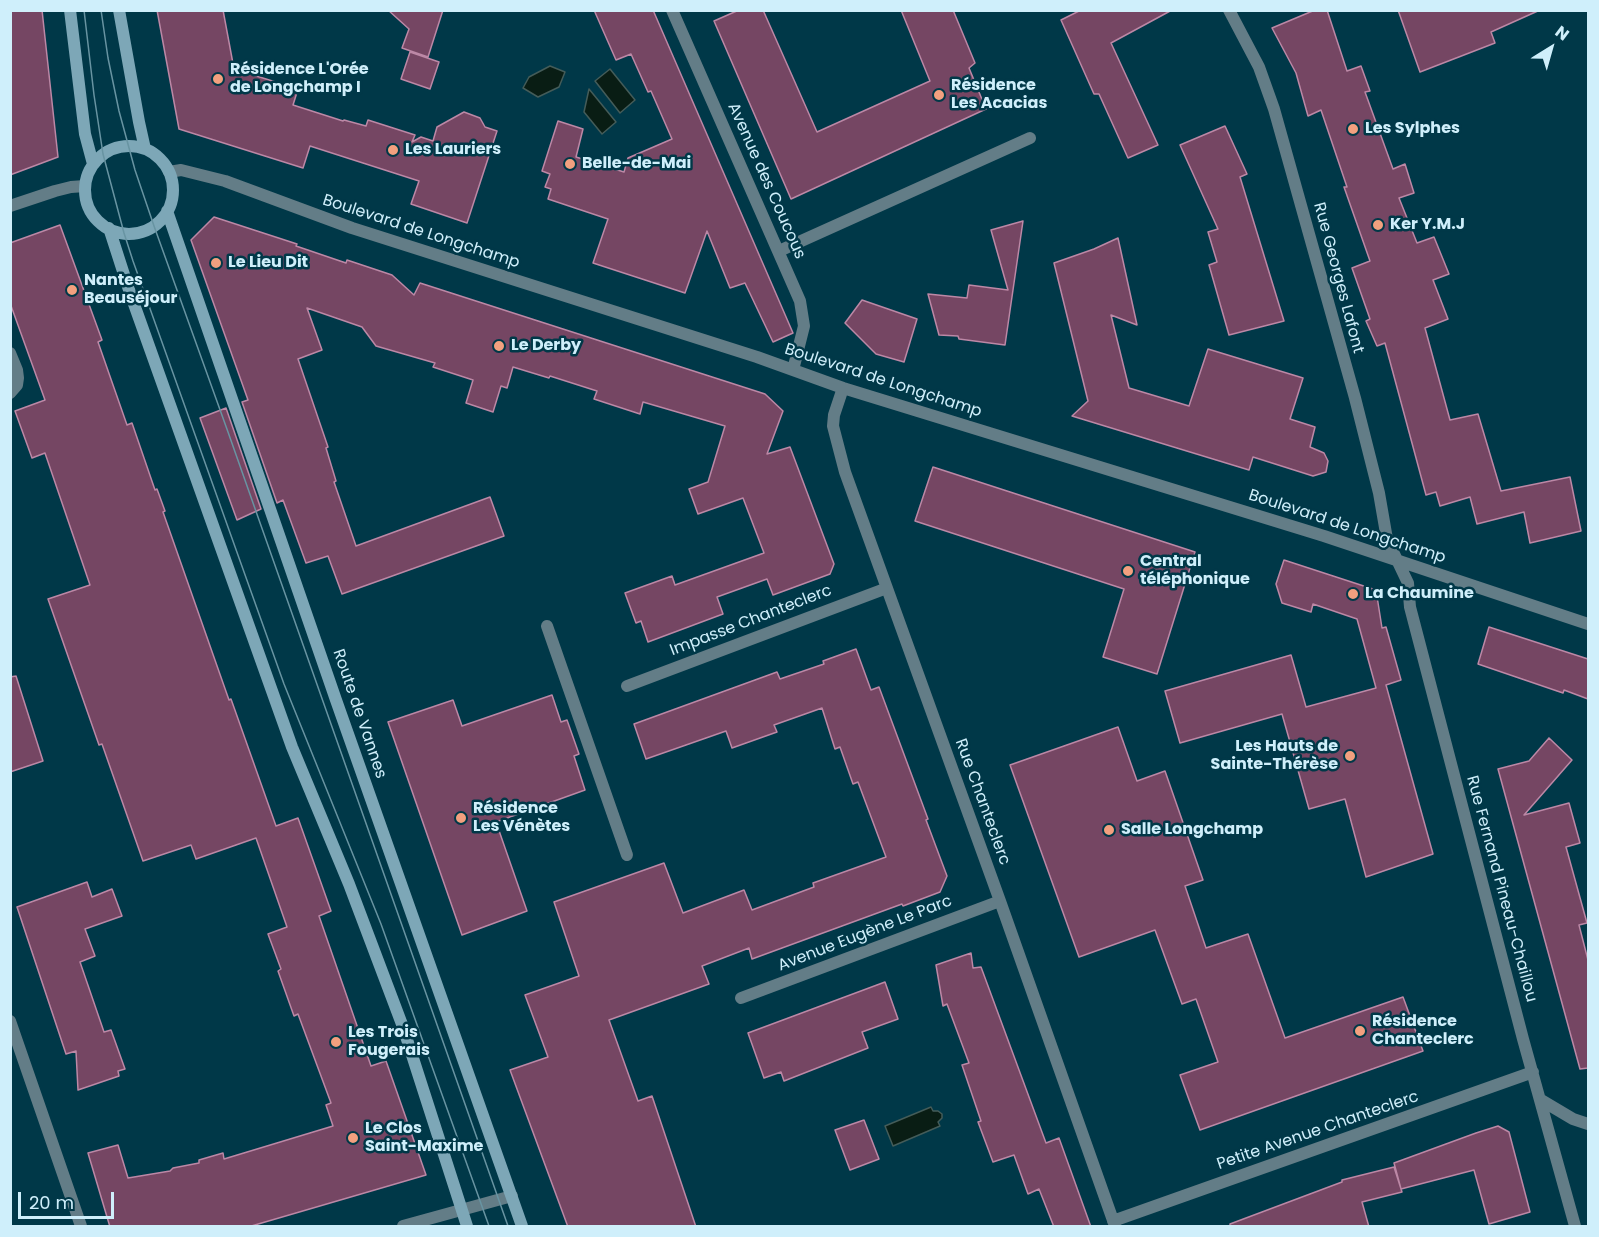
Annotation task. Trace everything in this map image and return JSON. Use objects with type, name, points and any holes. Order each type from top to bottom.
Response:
[{"type":"main road","points":[[70,10],[85,134],[93,164]]},
{"type":"main road","points":[[119,10],[146,149]]},
{"type":"main road","points":[[119,147],[146,149],[163,162],[169,172],[172,191],[167,211],[154,226],[139,232],[124,233],[109,228],[97,220],[86,201],[85,186],[89,171],[103,154],[119,147]]},
{"type":"main road","name":"Route de Vannes","points":[[167,211],[522,1227]]},
{"type":"main road","points":[[109,228],[292,747],[349,884],[403,1027],[467,1227]]},
{"type":"street","name":"Avenue des Coucous","points":[[672,10],[798,296],[804,326],[793,370]]},
{"type":"street","name":"Rue Georges Lafont","points":[[1229,10],[1259,67],[1274,109],[1355,398],[1387,538],[1396,560]]},
{"type":"street","points":[[779,251],[1030,138]]},
{"type":"street","name":"Boulevard de Longchamp","points":[[169,172],[181,170],[225,181],[352,228],[843,388],[1324,536],[1588,624]]},
{"type":"street","points":[[10,206],[55,191],[85,186]]},
{"type":"street","points":[[10,353],[18,378],[17,385],[10,393]]},
{"type":"street","name":"Rue Chanteclerc","points":[[843,388],[834,415],[833,426],[844,472],[1000,901],[1114,1224]]},
{"type":"street","name":"Rue Fernand Pineau-Chaillou","points":[[1396,560],[1408,583],[1410,607],[1575,1227]]},
{"type":"street","name":"Impasse Chanteclerc","points":[[627,686],[887,588]]},
{"type":"street","points":[[547,626],[627,855]]},
{"type":"street","name":"Avenue Eugène Le Parc","points":[[741,998],[1000,901]]},
{"type":"street","points":[[10,1021],[81,1227]]},
{"type":"street","name":"Petite Avenue Chanteclerc","points":[[1114,1224],[1533,1072]]},
{"type":"street","points":[[1541,1100],[1573,1119],[1588,1124]]},
{"type":"street","points":[[403,1227],[512,1196]]},
{"type":"shaded area","points":[[550,66],[565,72],[559,87],[538,97],[523,88],[529,77]]},
{"type":"shaded area","points":[[610,69],[635,100],[620,113],[595,81]]},
{"type":"shaded area","points":[[589,89],[616,122],[602,134],[584,112]]},
{"type":"shaded area","points":[[931,1107],[933,1111],[942,1114],[938,1122],[940,1126],[893,1146],[885,1126]]},
{"type":"building","points":[[10,10],[42,10],[58,157],[10,175]]},
{"type":"building","points":[[157,10],[223,10],[234,69],[298,89],[293,105],[366,126],[368,120],[415,135],[412,142],[421,137],[433,141],[437,127],[464,112],[480,118],[485,127],[497,131],[467,223],[411,204],[419,181],[310,146],[303,168],[179,129]]},
{"type":"building","points":[[388,10],[443,10],[428,57],[402,48],[409,29]]},
{"type":"building","points":[[594,10],[653,10],[793,333],[773,342],[745,283],[730,288],[707,231],[685,293],[593,263],[608,219],[548,199],[551,189],[545,187],[550,174],[542,171],[558,121],[583,129],[576,157],[624,172],[628,158],[672,139],[651,91],[648,92],[631,54],[616,60]]},
{"type":"building","name":"Résidence Les Acacias","points":[[739,10],[763,10],[817,132],[930,81],[901,10],[953,10],[975,63],[969,68],[986,109],[791,199],[714,21]]},
{"type":"building","points":[[1081,10],[1172,10],[1111,43],[1158,145],[1128,158],[1099,94],[1094,94],[1061,20]]},
{"type":"building","points":[[1315,10],[1327,10],[1347,71],[1361,66],[1370,91],[1365,92],[1393,169],[1405,164],[1414,193],[1399,198],[1417,243],[1434,237],[1449,274],[1433,280],[1448,319],[1425,328],[1450,420],[1478,414],[1501,491],[1570,477],[1581,531],[1530,543],[1524,512],[1477,524],[1470,497],[1440,506],[1436,492],[1426,495],[1385,343],[1377,346],[1366,321],[1370,319],[1352,268],[1370,261],[1344,187],[1347,187],[1321,110],[1308,116],[1296,73],[1272,28]]},
{"type":"building","points":[[1398,10],[1540,10],[1491,32],[1495,43],[1420,72]]},
{"type":"building","points":[[410,52],[439,62],[430,89],[401,79]]},
{"type":"building","points":[[1225,126],[1247,174],[1240,177],[1284,321],[1229,335],[1209,265],[1217,262],[1208,232],[1218,229],[1180,145]]},
{"type":"building","points":[[214,217],[297,244],[296,246],[346,263],[347,260],[392,275],[414,295],[420,283],[765,394],[783,411],[767,454],[790,447],[834,564],[830,574],[773,595],[767,579],[717,597],[723,614],[648,642],[641,621],[636,623],[625,593],[672,576],[675,585],[764,553],[743,498],[698,514],[689,489],[708,482],[725,426],[643,402],[640,414],[594,399],[597,391],[513,367],[507,388],[501,386],[493,412],[466,403],[473,380],[433,367],[435,363],[376,346],[362,327],[307,308],[322,350],[298,359],[328,447],[326,448],[336,481],[334,482],[356,546],[490,497],[504,536],[342,594],[328,556],[306,563],[283,500],[277,503],[242,402],[248,400],[191,240]]},
{"type":"building","points":[[1023,221],[1005,345],[959,339],[958,336],[939,335],[928,294],[967,298],[969,285],[1008,290],[991,230]]},
{"type":"building","points":[[60,225],[102,340],[98,342],[127,425],[132,423],[155,490],[157,489],[229,700],[231,699],[276,826],[298,818],[331,911],[319,916],[371,1066],[386,1061],[426,1175],[248,1227],[110,1227],[88,1153],[118,1145],[128,1178],[170,1171],[173,1168],[199,1163],[199,1160],[223,1153],[224,1159],[333,1126],[326,1105],[331,1103],[298,1014],[294,1016],[278,971],[281,969],[268,934],[287,927],[256,838],[196,859],[191,845],[143,861],[102,744],[99,745],[48,599],[90,585],[45,453],[32,458],[15,411],[45,400],[10,303],[10,243]]},
{"type":"building","points":[[1118,238],[1137,325],[1111,315],[1129,388],[1189,406],[1208,349],[1303,378],[1290,419],[1315,427],[1310,447],[1324,453],[1328,461],[1326,472],[1313,476],[1253,457],[1249,470],[1072,416],[1088,401],[1054,263]]},
{"type":"building","points":[[862,300],[917,319],[904,362],[876,354],[845,323]]},
{"type":"building","points":[[226,408],[261,509],[237,520],[200,418]]},
{"type":"building","name":"Central téléphonique","points":[[933,467],[1195,552],[1157,674],[1103,657],[1124,589],[915,521]]},
{"type":"building","points":[[1284,560],[1376,590],[1382,628],[1386,627],[1401,680],[1386,685],[1433,854],[1366,877],[1345,799],[1309,809],[1282,714],[1180,743],[1165,691],[1291,655],[1306,707],[1376,688],[1357,619],[1313,604],[1311,612],[1282,603],[1276,584]]},
{"type":"building","points":[[1489,627],[1588,659],[1588,699],[1564,690],[1563,693],[1478,664]]},
{"type":"building","points":[[856,649],[871,690],[879,687],[928,819],[926,820],[947,876],[940,892],[752,959],[749,948],[702,966],[709,984],[609,1020],[638,1101],[652,1096],[696,1227],[568,1227],[510,1070],[548,1057],[525,995],[579,976],[554,902],[664,863],[683,913],[744,890],[752,910],[814,887],[813,883],[886,857],[858,782],[853,784],[840,747],[835,749],[822,708],[774,725],[777,732],[732,748],[726,731],[646,759],[634,724],[777,672],[780,679],[824,664],[823,661]]},
{"type":"building","points":[[16,676],[43,761],[10,772],[10,677]]},
{"type":"building","name":"Résidence Les Vénètes","points":[[552,695],[561,722],[567,720],[579,754],[574,756],[585,790],[496,822],[527,911],[462,935],[388,722],[453,700],[462,726]]},
{"type":"building","points":[[1118,727],[1137,781],[1165,771],[1203,880],[1185,886],[1206,948],[1248,934],[1285,1038],[1403,997],[1423,1051],[1200,1130],[1180,1075],[1218,1062],[1196,999],[1182,1004],[1155,930],[1079,957],[1010,765]]},
{"type":"building","points":[[1549,738],[1572,760],[1524,815],[1569,803],[1580,843],[1566,847],[1587,923],[1579,925],[1588,960],[1588,1068],[1580,1069],[1498,769],[1529,761]]},
{"type":"building","points":[[87,882],[92,897],[112,889],[122,916],[85,929],[95,956],[80,962],[104,1032],[111,1030],[125,1069],[118,1071],[119,1076],[78,1090],[76,1051],[66,1054],[17,907]]},
{"type":"building","points":[[971,953],[973,968],[981,967],[1046,1143],[1059,1138],[1091,1227],[1054,1227],[1039,1189],[1028,1194],[1014,1155],[993,1162],[978,1122],[981,1121],[962,1065],[969,1063],[947,1004],[943,1006],[936,965]]},
{"type":"building","points":[[885,982],[898,1019],[862,1032],[868,1048],[784,1081],[781,1072],[764,1078],[748,1033]]},
{"type":"building","points":[[864,1120],[879,1159],[850,1170],[835,1130]]},
{"type":"building","points":[[1498,1126],[1509,1132],[1530,1212],[1489,1224],[1474,1170],[1401,1189],[1394,1163]]},
{"type":"building","points":[[1394,1167],[1402,1192],[1362,1202],[1369,1227],[1230,1227],[1230,1224],[1342,1182],[1342,1180]]},
{"type":"tram line","points":[[84,10],[103,154],[133,261],[284,684],[381,924],[489,1226]]},
{"type":"tram line","points":[[101,10],[119,111],[135,170],[508,1226]]},
{"type":"place","name":"Résidence L'Orée de Longchamp I","points":[[218,79]]},
{"type":"place","name":"Résidence Les Acacias","points":[[939,95]]},
{"type":"place","name":"Les Sylphes","points":[[1353,129]]},
{"type":"place","name":"Les Lauriers","points":[[393,150]]},
{"type":"place","name":"Belle-de-Mai","points":[[570,164]]},
{"type":"place","name":"Ker Y.M.J","points":[[1378,225]]},
{"type":"place","name":"Le Lieu Dit","points":[[216,263]]},
{"type":"place","name":"Nantes Beauséjour","points":[[72,290]]},
{"type":"place","name":"Le Derby","points":[[499,346]]},
{"type":"place","name":"Central téléphonique","points":[[1128,571]]},
{"type":"place","name":"La Chaumine","points":[[1353,594]]},
{"type":"place","name":"Les Hauts de Sainte-Thérèse","points":[[1350,756]]},
{"type":"place","name":"Résidence Les Vénètes","points":[[461,818]]},
{"type":"place","name":"Salle Longchamp","points":[[1109,830]]},
{"type":"place","name":"Résidence Chanteclerc","points":[[1360,1031]]},
{"type":"place","name":"Les Trois Fougerais","points":[[336,1042]]},
{"type":"place","name":"Le Clos Saint-Maxime","points":[[353,1138]]}]
